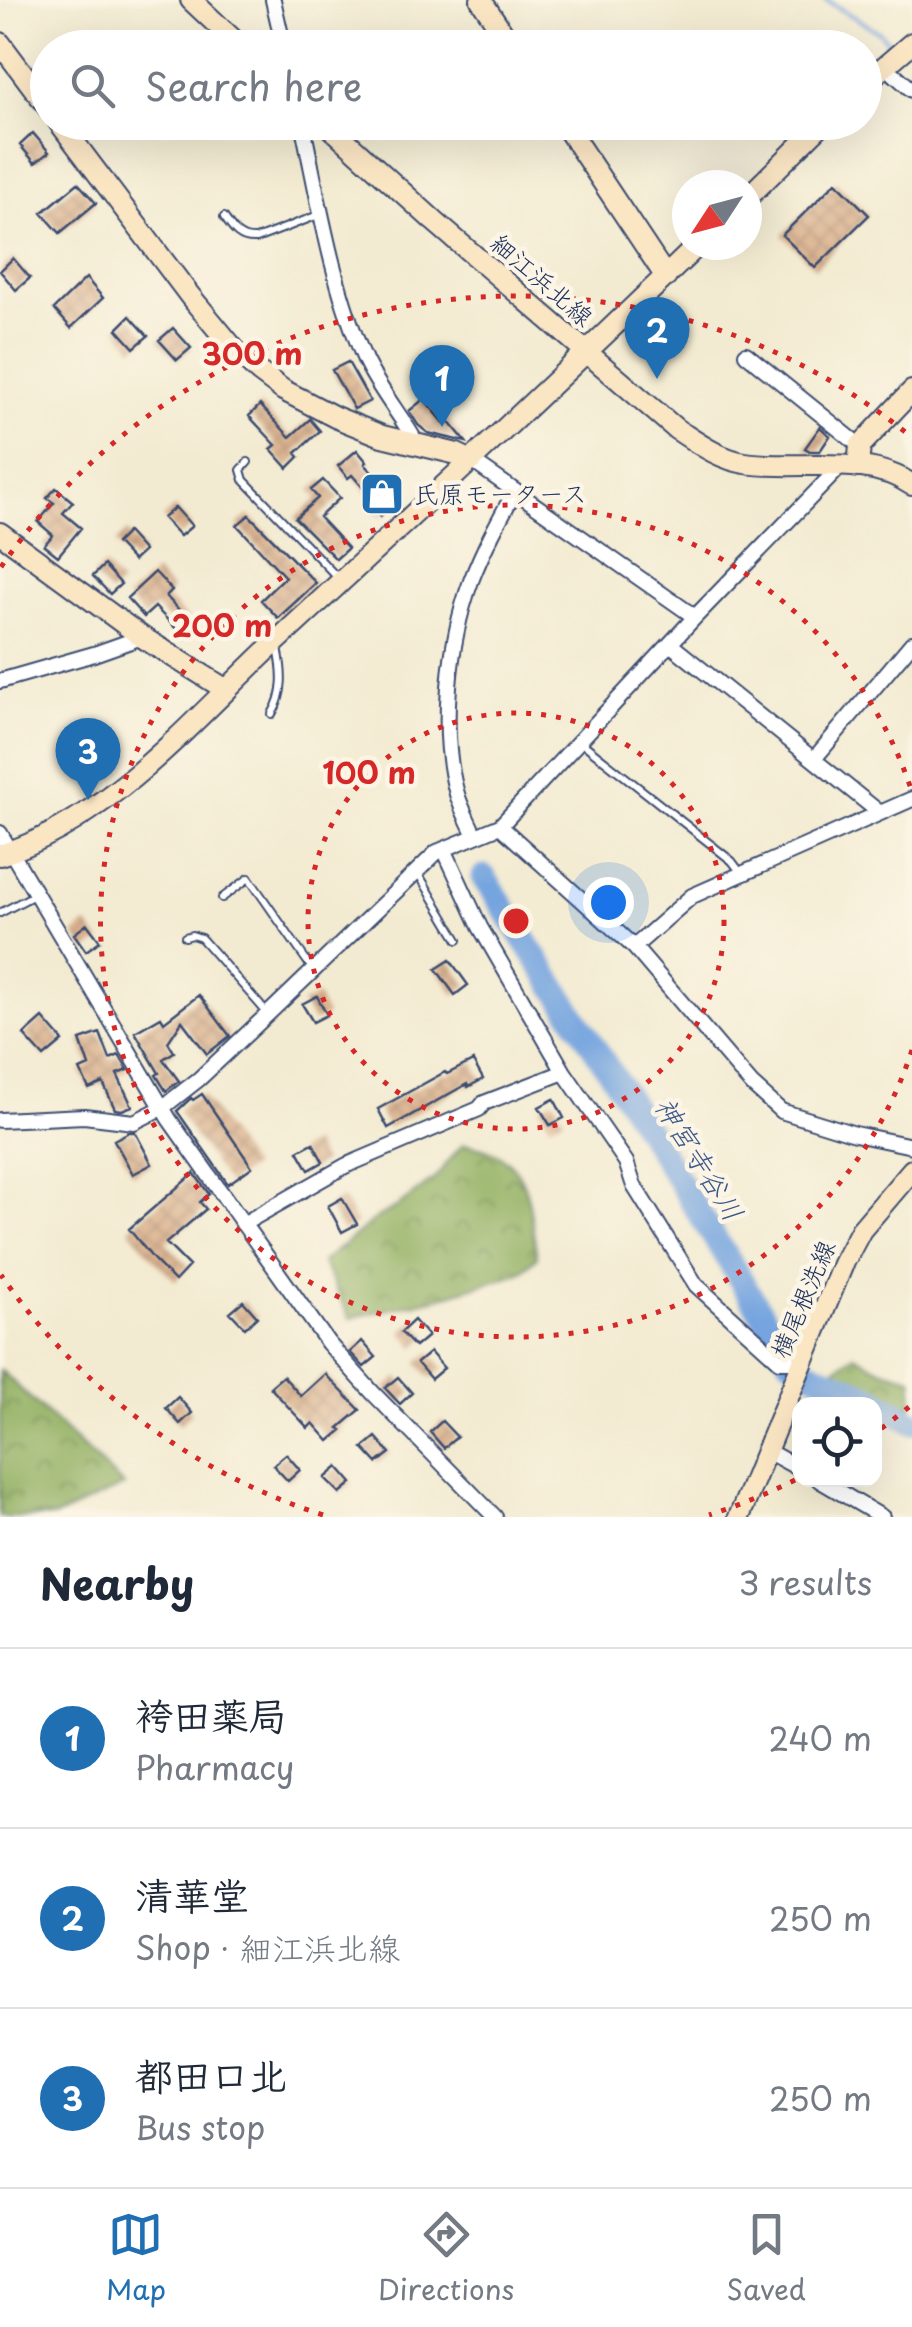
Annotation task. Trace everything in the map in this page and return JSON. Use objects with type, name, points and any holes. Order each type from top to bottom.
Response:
[{"type":"street","points":[[191,0],[223,30]]},
{"type":"street","points":[[272,0],[280,30]]},
{"type":"street","points":[[481,0],[500,30]]},
{"type":"street","points":[[0,42],[30,83]]},
{"type":"street","points":[[882,68],[909,45]]},
{"type":"street","points":[[887,63],[912,90]]},
{"type":"street","points":[[72,140],[158,255],[246,361],[284,390],[335,417],[382,436],[472,461],[695,617]]},
{"type":"street","points":[[306,140],[348,314],[363,356],[417,444]]},
{"type":"street","name":"細江浜北線","points":[[345,140],[676,429],[713,453],[744,463],[882,470],[912,484]]},
{"type":"street","points":[[575,140],[666,276]]},
{"type":"street","points":[[762,183],[806,140]]},
{"type":"street","points":[[496,1517],[372,1394],[328,1343],[162,1108],[37,894],[4,847],[64,826],[132,780],[683,260]]},
{"type":"street","points":[[746,354],[860,446]]},
{"type":"street","points":[[0,1119],[84,1116],[134,1122],[162,1108],[199,1079],[437,852],[500,826],[695,617],[849,467],[860,446],[912,391]]},
{"type":"street","points":[[475,836],[457,794],[448,745],[448,686],[470,584],[515,491]]},
{"type":"street","points":[[0,533],[142,636],[225,690]]},
{"type":"street","points":[[0,681],[142,636]]},
{"type":"street","points":[[670,644],[880,814]]},
{"type":"street","points":[[814,759],[912,644]]},
{"type":"street","points":[[634,947],[692,896],[912,799]]},
{"type":"street","points":[[500,826],[634,947],[752,1085],[781,1112],[912,1146]]},
{"type":"street","points":[[444,849],[480,927],[564,1072],[626,1162],[634,1186],[696,1285],[780,1360],[804,1362]]},
{"type":"street","points":[[243,1224],[345,1166],[484,1103],[564,1072]]},
{"type":"street","name":"横尾根洗線","points":[[739,1517],[843,1264],[861,1230],[912,1170]]},
{"type":"street","points":[[767,1451],[792,1465]]},
{"type":"street","points":[[831,1487],[882,1517]]},
{"type":"lane","points":[[224,217],[236,234],[256,240],[322,214]]},
{"type":"lane","points":[[248,462],[241,470],[244,480],[342,582]]},
{"type":"lane","points":[[272,714],[283,684],[276,642]]},
{"type":"lane","points":[[580,741],[732,861],[742,874]]},
{"type":"lane","points":[[418,872],[458,940]]},
{"type":"lane","points":[[222,898],[249,878],[314,971]]},
{"type":"lane","points":[[0,913],[37,894]]},
{"type":"lane","points":[[185,938],[202,938],[268,1014]]},
{"type":"green space","points":[[463,1144],[486,1149],[515,1169],[528,1199],[537,1257],[520,1273],[350,1318],[322,1262],[434,1179]]},
{"type":"green space","points":[[855,1355],[883,1370],[912,1378],[912,1428],[882,1405],[882,1397],[872,1397],[835,1369]]},
{"type":"green space","points":[[0,1370],[124,1486],[55,1517],[0,1517]]},
{"type":"building","points":[[30,136],[30,140],[39,140],[49,152],[35,163],[20,145]]},
{"type":"building","points":[[836,182],[869,215],[815,268],[782,235]]},
{"type":"building","points":[[78,183],[96,203],[60,233],[42,213]]},
{"type":"building","points":[[13,258],[30,278],[16,290],[0,271]]},
{"type":"building","points":[[86,278],[103,298],[71,328],[54,309]]},
{"type":"building","points":[[130,316],[148,336],[134,348],[117,329]]},
{"type":"building","points":[[173,328],[191,348],[177,360],[159,340]]},
{"type":"building","points":[[348,362],[370,401],[354,409],[332,370]]},
{"type":"building","points":[[424,399],[466,442],[428,433],[418,425],[409,411]]},
{"type":"building","points":[[260,405],[290,437],[310,419],[320,431],[296,453],[299,457],[288,468],[271,449],[276,445],[249,416]]},
{"type":"building","points":[[820,427],[830,436],[820,451],[810,451],[805,448]]},
{"type":"building","points":[[357,450],[396,502],[380,517],[367,502],[372,498],[352,475],[348,478],[338,466]]},
{"type":"building","points":[[323,480],[340,498],[319,517],[348,548],[336,559],[295,518],[318,498],[311,490]]},
{"type":"building","points":[[56,488],[73,502],[63,513],[81,528],[58,556],[44,545],[53,535],[38,522],[54,503],[47,498]]},
{"type":"building","points":[[175,507],[192,526],[180,536],[163,518]]},
{"type":"building","points":[[249,515],[316,583],[278,618],[261,600],[285,577],[237,525]]},
{"type":"building","points":[[127,532],[144,551],[133,561],[116,543]]},
{"type":"building","points":[[104,565],[121,584],[110,594],[93,576]]},
{"type":"building","points":[[155,572],[172,590],[166,596],[197,629],[186,639],[155,607],[144,617],[127,598]]},
{"type":"building","points":[[87,924],[100,941],[86,951],[74,934]]},
{"type":"building","points":[[450,960],[468,985],[455,995],[436,969]]},
{"type":"building","points":[[199,995],[230,1036],[207,1054],[182,1021],[168,1042],[174,1052],[163,1059],[179,1081],[166,1091],[135,1032],[161,1017],[164,1022]]},
{"type":"building","points":[[317,996],[327,1015],[313,1022],[302,1004]]},
{"type":"building","points":[[43,1018],[63,1041],[44,1057],[24,1035]]},
{"type":"building","points":[[100,1033],[110,1059],[119,1055],[128,1070],[117,1074],[132,1106],[122,1110],[115,1109],[103,1083],[89,1089],[80,1070],[89,1066],[80,1040]]},
{"type":"building","points":[[473,1061],[483,1079],[388,1128],[378,1109]]},
{"type":"building","points":[[202,1094],[252,1167],[228,1184],[177,1111]]},
{"type":"building","points":[[554,1099],[564,1118],[550,1125],[539,1107]]},
{"type":"building","points":[[135,1132],[152,1164],[133,1174],[114,1140]]},
{"type":"building","points":[[313,1143],[323,1162],[309,1170],[298,1151]]},
{"type":"building","points":[[194,1173],[209,1194],[200,1202],[206,1209],[166,1243],[189,1266],[175,1281],[129,1229]]},
{"type":"building","points":[[342,1198],[357,1224],[342,1232],[328,1206]]},
{"type":"building","points":[[243,1301],[257,1317],[245,1328],[230,1312]]},
{"type":"building","points":[[414,1320],[428,1336],[415,1347],[401,1332]]},
{"type":"building","points":[[362,1341],[376,1357],[364,1367],[350,1352]]},
{"type":"building","points":[[430,1352],[444,1368],[431,1379],[417,1363]]},
{"type":"building","points":[[325,1374],[360,1410],[329,1441],[313,1423],[308,1428],[270,1387],[283,1376],[301,1396]]},
{"type":"building","points":[[398,1377],[412,1393],[400,1404],[385,1388]]},
{"type":"building","points":[[178,1397],[192,1413],[180,1424],[166,1408]]},
{"type":"building","points":[[442,1421],[457,1437],[444,1448],[430,1432]]},
{"type":"building","points":[[376,1437],[390,1453],[377,1463],[363,1448]]},
{"type":"building","points":[[286,1454],[300,1470],[288,1481],[273,1465]]},
{"type":"building","points":[[338,1467],[352,1483],[340,1493],[325,1478]]},
{"type":"waterway","points":[[826,0],[876,30]]},
{"type":"waterway","points":[[882,35],[895,49]]},
{"type":"waterway","name":"神宮寺谷川","points":[[484,877],[789,1357],[809,1371],[870,1397],[912,1422]]},
{"type":"place","name":"清華堂","points":[[657,379]]},
{"type":"place","name":"袴田薬局","points":[[442,427]]},
{"type":"place","name":"氏原モータース","points":[[382,494]]},
{"type":"place","name":"都田口北","points":[[88,800]]}]
